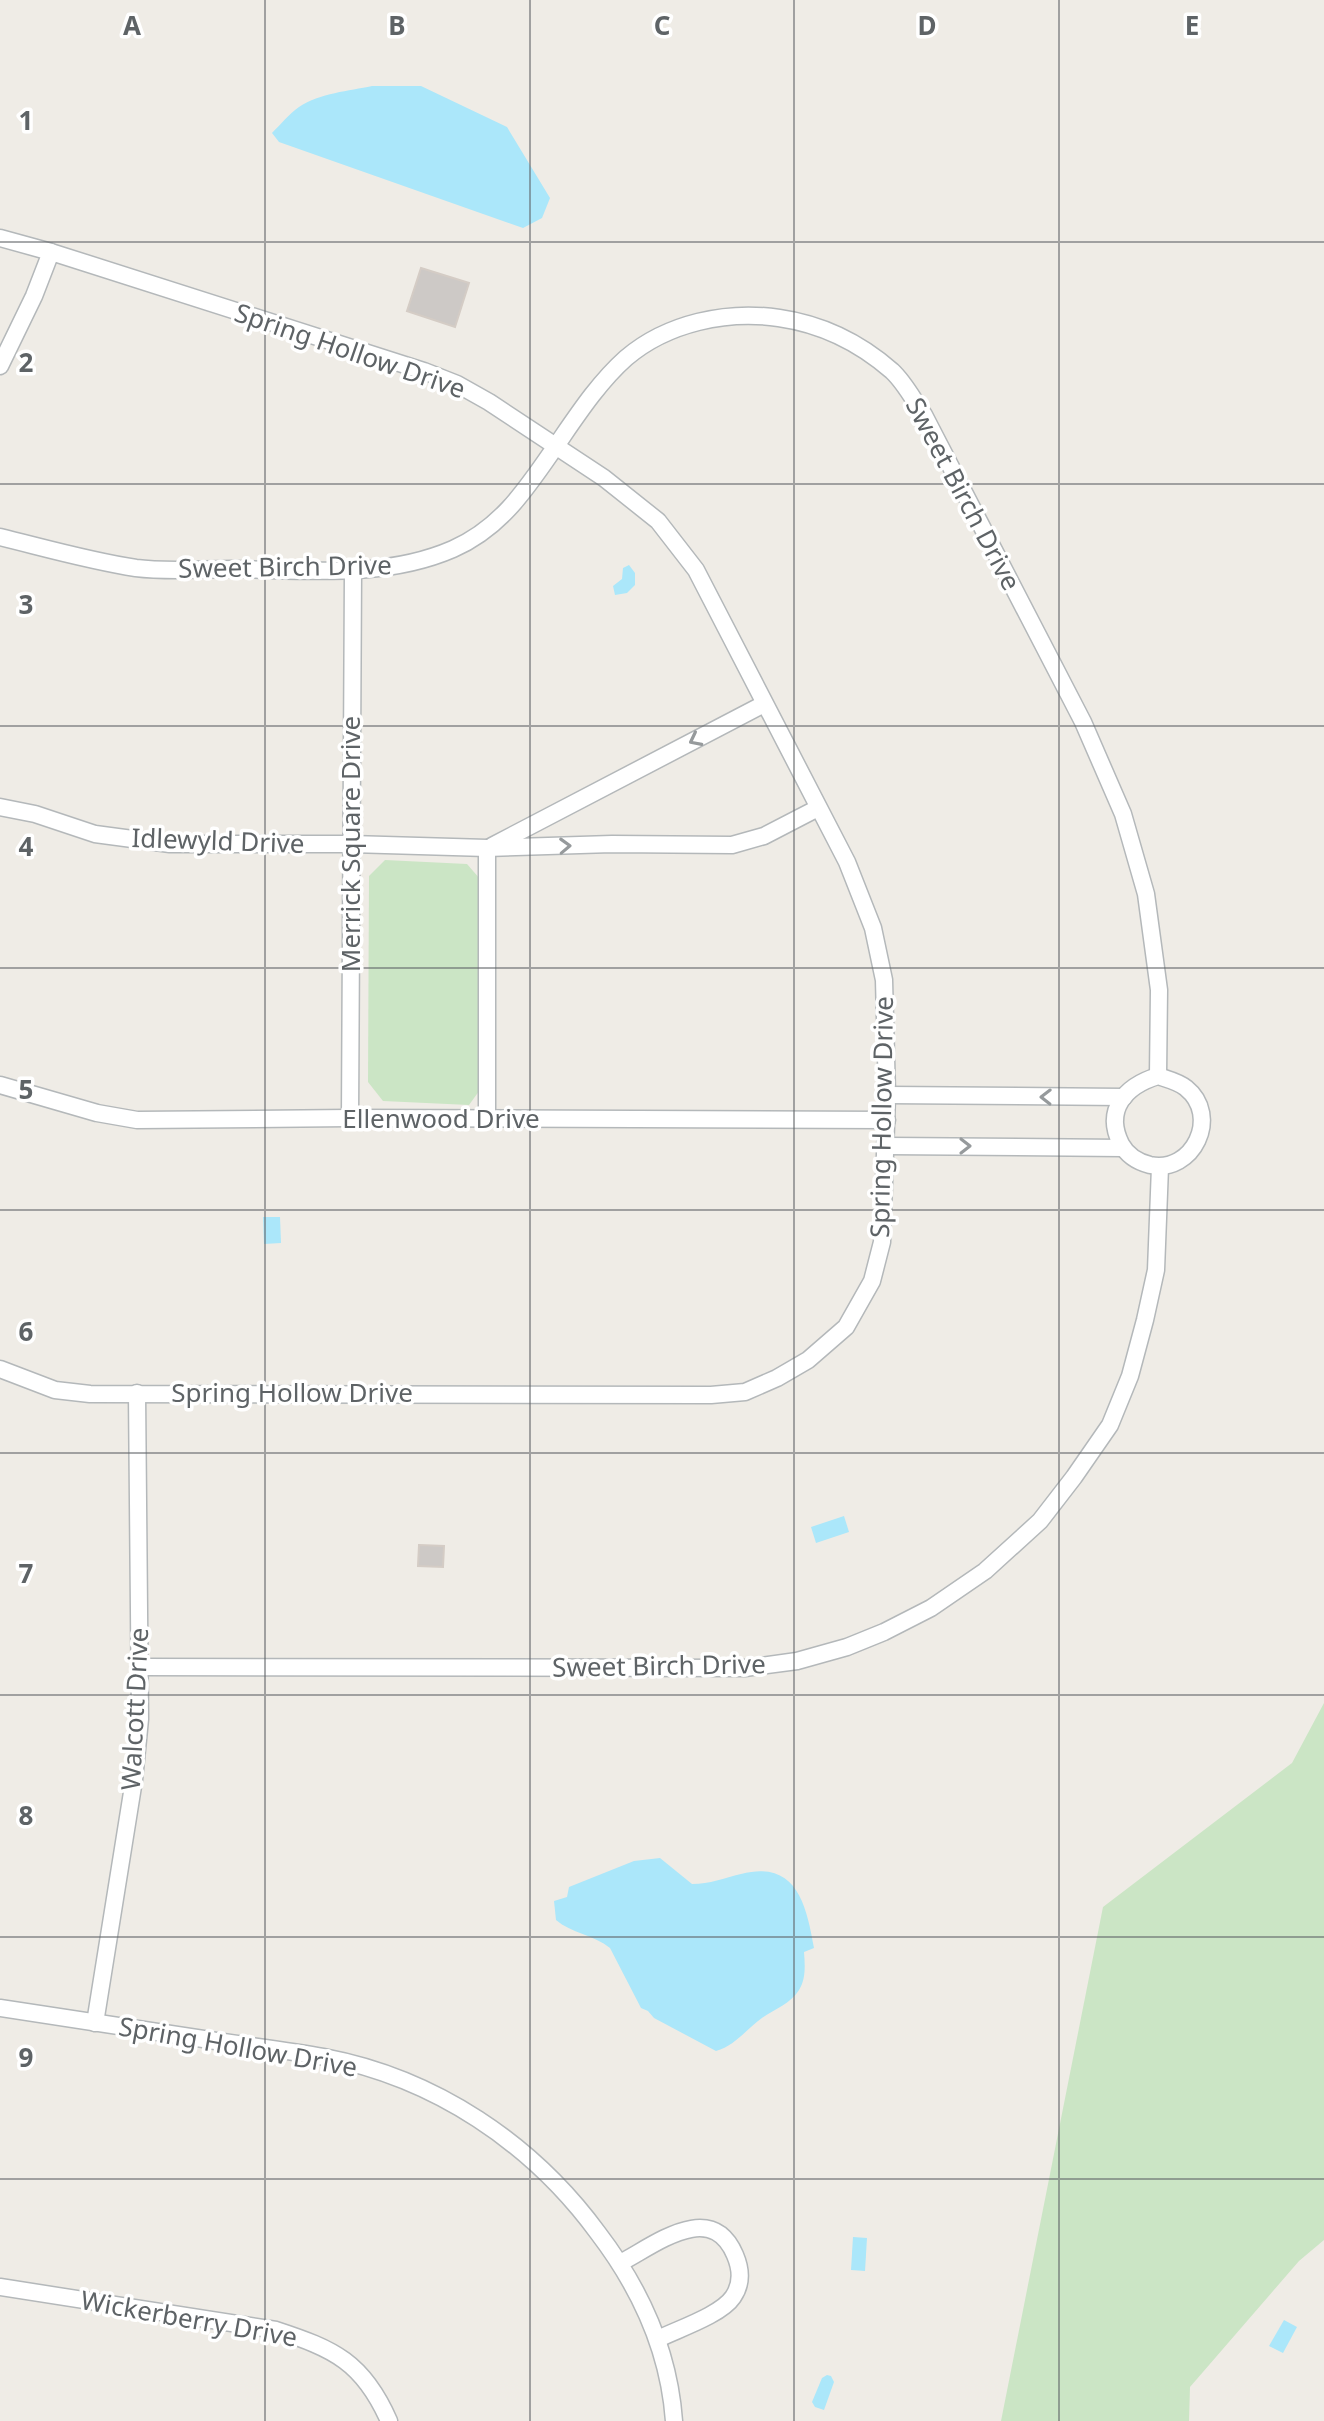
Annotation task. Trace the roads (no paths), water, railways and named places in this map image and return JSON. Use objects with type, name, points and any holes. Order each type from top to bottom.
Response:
[{"type":"street","name":"Spring Hollow Drive","points":[[0,238],[446,380],[489,402],[556,445],[658,521],[696,570],[847,862],[873,928],[884,980],[887,1095],[882,1242],[872,1281],[846,1327],[808,1360],[745,1392],[711,1395],[90,1394],[55,1390],[0,1369]]},
{"type":"street","points":[[0,366],[34,296],[51,252]]},
{"type":"street","name":"Sweet Birch Drive","points":[[0,537],[138,568],[353,571],[419,562],[456,548],[496,522],[527,489],[588,401],[626,358],[665,334],[707,319],[753,314],[807,322],[857,345],[894,373],[924,415],[1083,722],[1123,814],[1146,894],[1159,990],[1158,1076]]},
{"type":"street","name":"Merrick Square Drive","points":[[350,1118],[353,571]]},
{"type":"street","name":"Idlewyld Drive","points":[[487,848],[764,704]]},
{"type":"street","name":"Idlewyld Drive","points":[[0,807],[35,814],[95,834],[170,844],[487,848],[612,844],[732,845],[764,836],[818,808]]},
{"type":"street","points":[[487,848],[487,1119]]},
{"type":"street","points":[[1158,1076],[1187,1088],[1200,1106],[1203,1127],[1196,1147],[1180,1161],[1160,1167],[1139,1162],[1123,1148],[1115,1128],[1117,1107],[1128,1090],[1158,1076]]},
{"type":"street","name":"Ellenwood Drive","points":[[0,1085],[97,1113],[137,1120],[887,1120]]},
{"type":"street","points":[[887,1095],[1124,1097]]},
{"type":"street","points":[[887,1146],[1123,1148]]},
{"type":"street","name":"Sweet Birch Drive","points":[[140,1667],[745,1668],[797,1661],[847,1647],[884,1632],[931,1608],[985,1571],[1040,1521],[1110,1425],[1130,1376],[1156,1270],[1160,1167]]},
{"type":"street","name":"Walcott Drive","points":[[95,2023],[134,1780],[140,1719],[137,1393]]},
{"type":"street","name":"Spring Hollow Drive","points":[[0,2008],[327,2058],[389,2075],[430,2091],[473,2114],[550,2176],[580,2208],[620,2263],[658,2339],[672,2393],[674,2421]]},
{"type":"street","points":[[620,2263],[682,2230],[697,2227],[723,2236],[734,2251],[740,2268],[739,2283],[733,2297],[721,2308],[658,2339]]},
{"type":"street","name":"Wickerberry Drive","points":[[0,2287],[276,2330],[315,2342],[355,2368],[380,2400],[389,2421]]},
{"type":"water","points":[[372,86],[421,86],[507,127],[550,198],[542,218],[523,228],[279,142],[272,133],[307,102]]},
{"type":"water","points":[[629,565],[635,573],[635,585],[627,593],[615,595],[613,586],[622,579],[623,568]]},
{"type":"water","points":[[263,1217],[280,1217],[281,1243],[264,1244]]},
{"type":"water","points":[[844,1516],[849,1532],[816,1543],[811,1527]]},
{"type":"water","points":[[660,1858],[692,1884],[760,1871],[774,1873],[786,1879],[795,1889],[807,1915],[814,1948],[804,1952],[804,1977],[799,1990],[791,2000],[763,2017],[734,2042],[716,2051],[641,2008],[610,1948],[556,1920],[554,1901],[567,1897],[569,1887],[634,1861]]},
{"type":"water","points":[[853,2237],[867,2238],[865,2271],[851,2270]]},
{"type":"water","points":[[1284,2320],[1297,2327],[1283,2353],[1269,2346]]},
{"type":"water","points":[[827,2375],[834,2382],[824,2410],[815,2407],[812,2402],[822,2378]]}]
